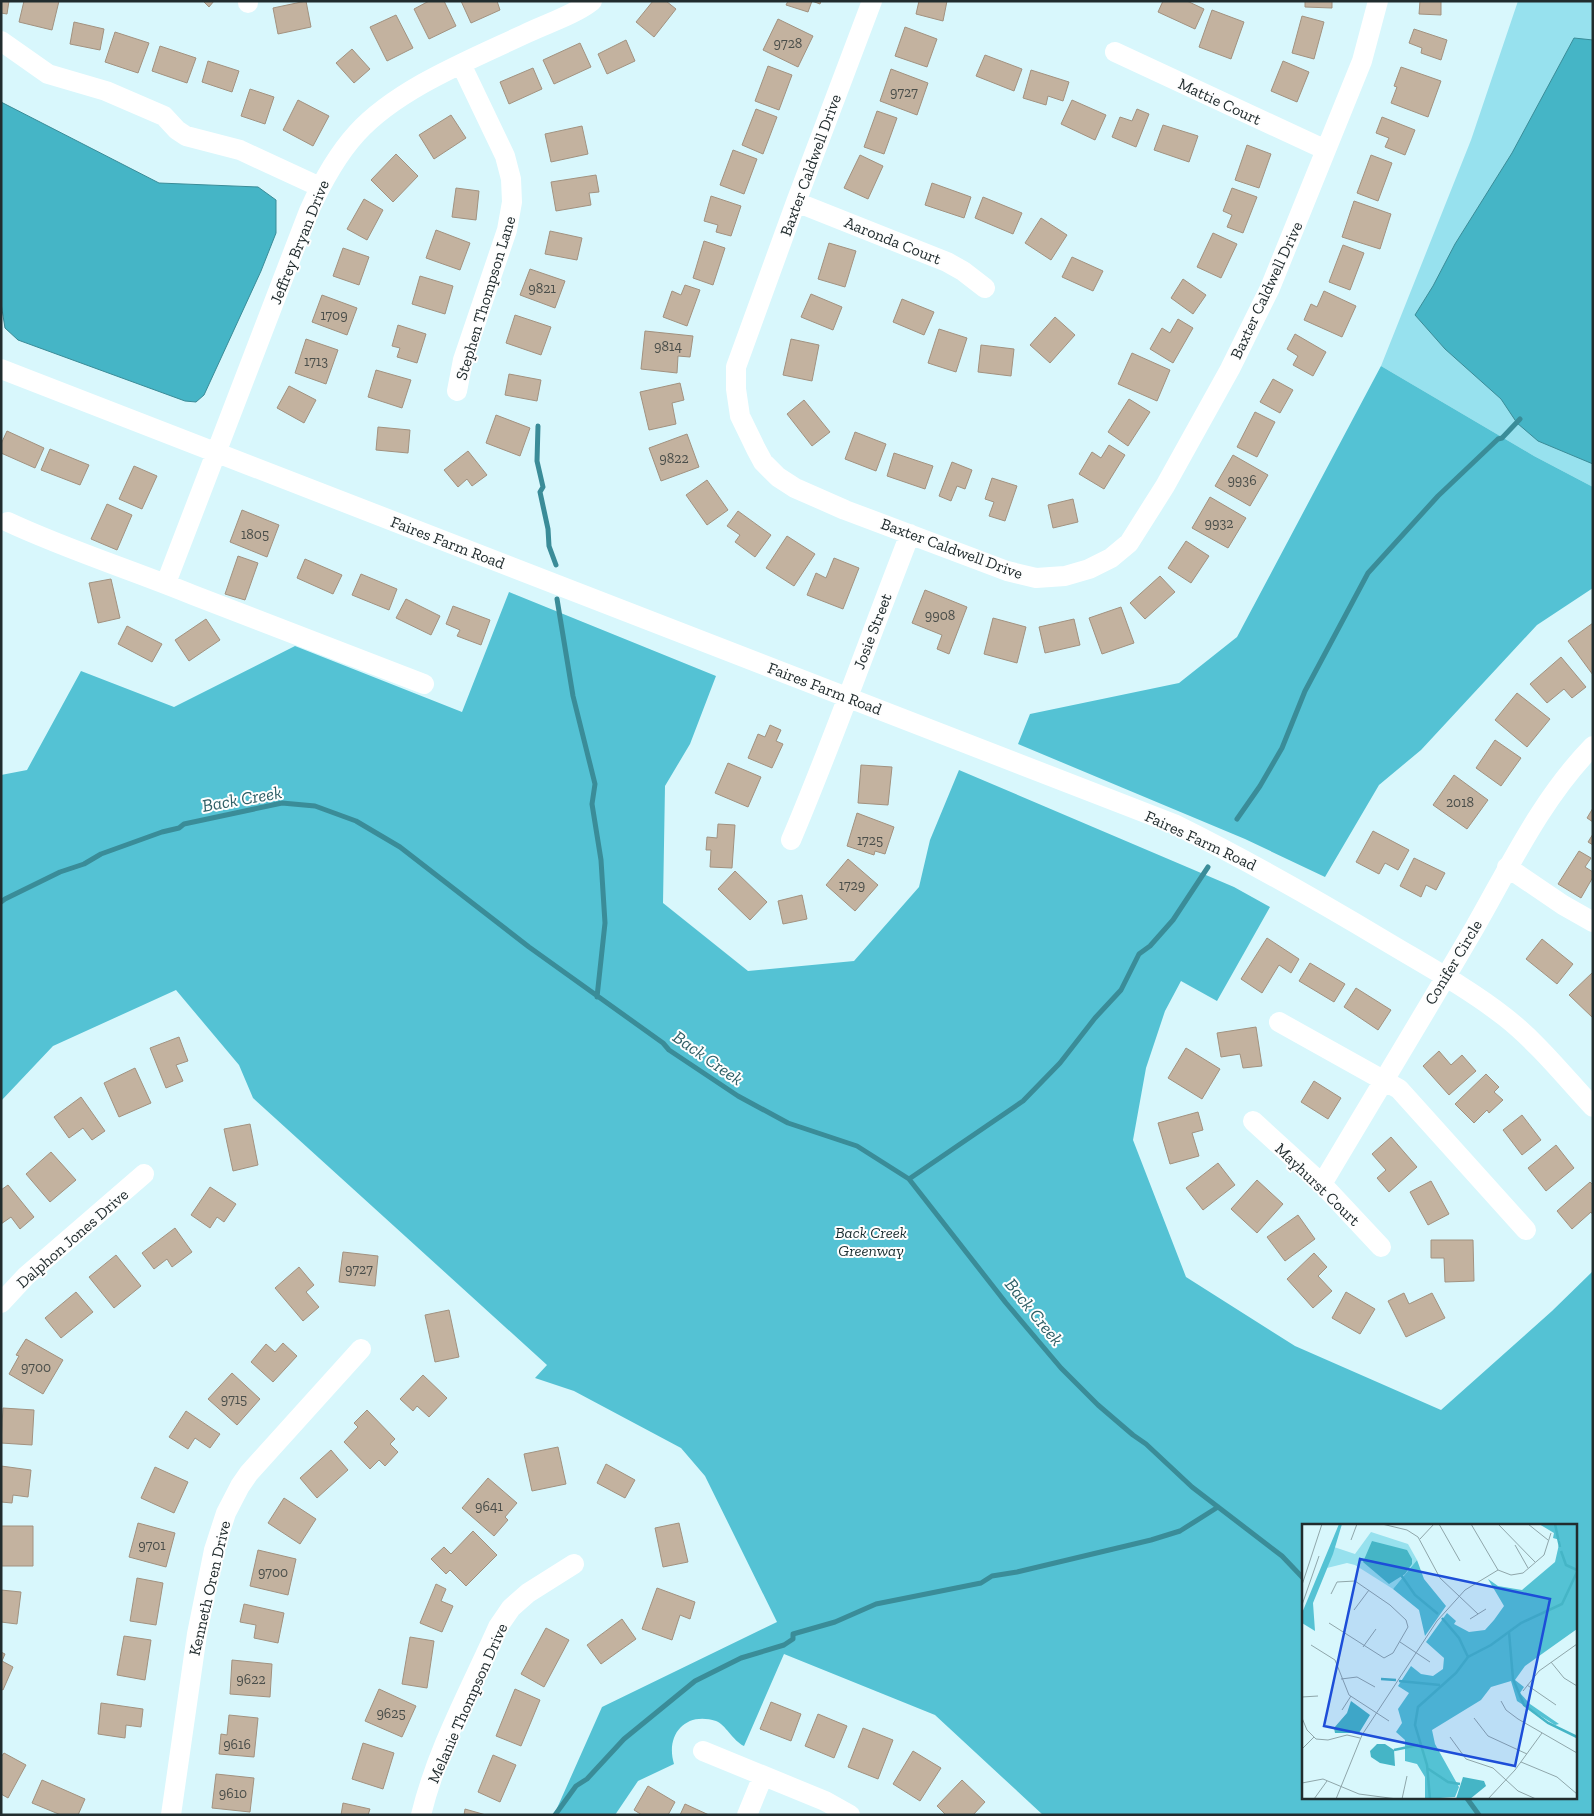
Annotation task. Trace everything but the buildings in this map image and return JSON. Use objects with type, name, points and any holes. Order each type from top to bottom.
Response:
[{"type":"street","name":"Jeffrey Bryan Drive","points":[[166,583],[320,187],[343,150],[358,132],[381,110],[407,93],[592,1]]},
{"type":"street","name":"Baxter Caldwell Drive","points":[[872,1],[736,367],[736,389],[740,416],[764,462],[778,477],[811,496],[1007,571],[1036,578],[1065,576],[1089,569],[1110,558],[1129,543],[1165,486],[1230,368],[1270,288],[1362,61],[1378,1]]},
{"type":"street","points":[[1,41],[48,74],[106,91],[164,116],[177,130],[193,139],[226,145],[240,150],[320,187]]},
{"type":"street","name":"Mattie Court","points":[[1115,52],[1326,150]]},
{"type":"street","name":"Stephen Thompson Lane","points":[[457,391],[462,360],[507,230],[512,202],[511,179],[505,156],[462,64]]},
{"type":"street","name":"Aaronda Court","points":[[796,202],[947,262],[963,271],[985,288]]},
{"type":"street","name":"Faires Farm Road","points":[[1,369],[1174,824],[1236,854],[1312,896],[1445,976],[1507,1018],[1534,1044],[1593,1108]]},
{"type":"street","points":[[8,522],[45,540],[166,583],[202,599],[424,684]]},
{"type":"street","name":"Josie Street","points":[[791,840],[821,770],[846,697],[910,534]]},
{"type":"street","name":"Conifer Circle","points":[[1322,1184],[1475,927],[1518,848],[1573,766],[1593,746]]},
{"type":"street","points":[[1507,867],[1563,905],[1593,922]]},
{"type":"street","points":[[1279,1022],[1399,1089],[1526,1230]]},
{"type":"street","name":"Mayhurst Court","points":[[1254,1121],[1322,1184],[1381,1247]]},
{"type":"street","name":"Dalphon Jones Drive","points":[[1,1303],[26,1276],[144,1174]]},
{"type":"street","name":"Kenneth Oren Drive","points":[[171,1815],[197,1634],[214,1550],[226,1513],[249,1473],[361,1349]]},
{"type":"street","name":"Melanie Thompson Drive","points":[[421,1815],[426,1793],[440,1757],[498,1627],[511,1608],[528,1593],[574,1564]]},
{"type":"street","points":[[702,1751],[825,1801],[850,1815]]},
{"type":"street","points":[[747,1815],[763,1776]]},
{"type":"shaded area","points":[[1518,1],[1593,1],[1593,487],[1534,456],[1381,366],[1471,140]]},
{"type":"shaded area","points":[[1574,38],[1593,40],[1593,464],[1538,441],[1517,423],[1501,399],[1445,349],[1415,315],[1455,244],[1512,153]]},
{"type":"shaded area","points":[[1,102],[159,183],[258,187],[276,200],[276,233],[261,271],[204,395],[196,402],[185,401],[18,340],[5,328],[1,303]]},
{"type":"green space","points":[[1381,366],[1534,456],[1593,487],[1593,588],[1537,625],[1421,750],[1379,785],[1325,877],[1245,839],[1018,744],[1030,714],[1179,683],[1237,637]]},
{"type":"green space","name":"Back Creek Greenway","points":[[509,592],[716,676],[690,744],[665,786],[663,903],[748,971],[854,961],[919,887],[930,840],[959,770],[1234,887],[1270,907],[1217,1001],[1181,981],[1165,1011],[1146,1068],[1133,1140],[1186,1277],[1295,1346],[1441,1410],[1552,1311],[1593,1271],[1593,1815],[1043,1815],[935,1715],[784,1654],[744,1746],[723,1725],[716,1721],[696,1719],[687,1722],[675,1735],[672,1753],[674,1764],[638,1781],[615,1815],[554,1815],[602,1707],[777,1622],[705,1476],[681,1448],[574,1391],[535,1378],[547,1365],[253,1098],[239,1065],[176,990],[53,1046],[1,1101],[1,775],[27,770],[81,671],[174,707],[295,646],[462,712]]},
{"type":"waterway","points":[[1237,819],[1260,786],[1282,748],[1305,691],[1368,573],[1438,496],[1498,439],[1502,438],[1520,419]]},
{"type":"waterway","points":[[538,426],[537,461],[543,487],[540,492],[548,529],[549,546],[556,565]]},
{"type":"waterway","points":[[557,599],[573,696],[595,784],[592,804],[601,860],[605,923],[597,997]]},
{"type":"waterway","name":"Back Creek","points":[[1,902],[60,872],[84,864],[101,854],[162,832],[179,828],[184,824],[282,803],[315,806],[356,821],[400,847],[529,947],[663,1043],[669,1050],[738,1096],[788,1123],[857,1146],[909,1179],[1006,1303],[1061,1368],[1098,1405],[1146,1444],[1192,1487],[1282,1556],[1302,1577]]},
{"type":"waterway","points":[[909,1179],[1023,1101],[1060,1063],[1095,1018],[1121,990],[1139,954],[1150,946],[1173,920],[1208,867]]},
{"type":"waterway","points":[[555,1815],[576,1786],[587,1779],[624,1739],[695,1681],[741,1658],[784,1645],[793,1639],[793,1634],[835,1622],[876,1604],[981,1583],[992,1576],[1017,1572],[1151,1540],[1180,1531],[1218,1507]]},
{"type":"waterway","name":"Back Creek","points":[[1467,1798],[1479,1815]]}]
